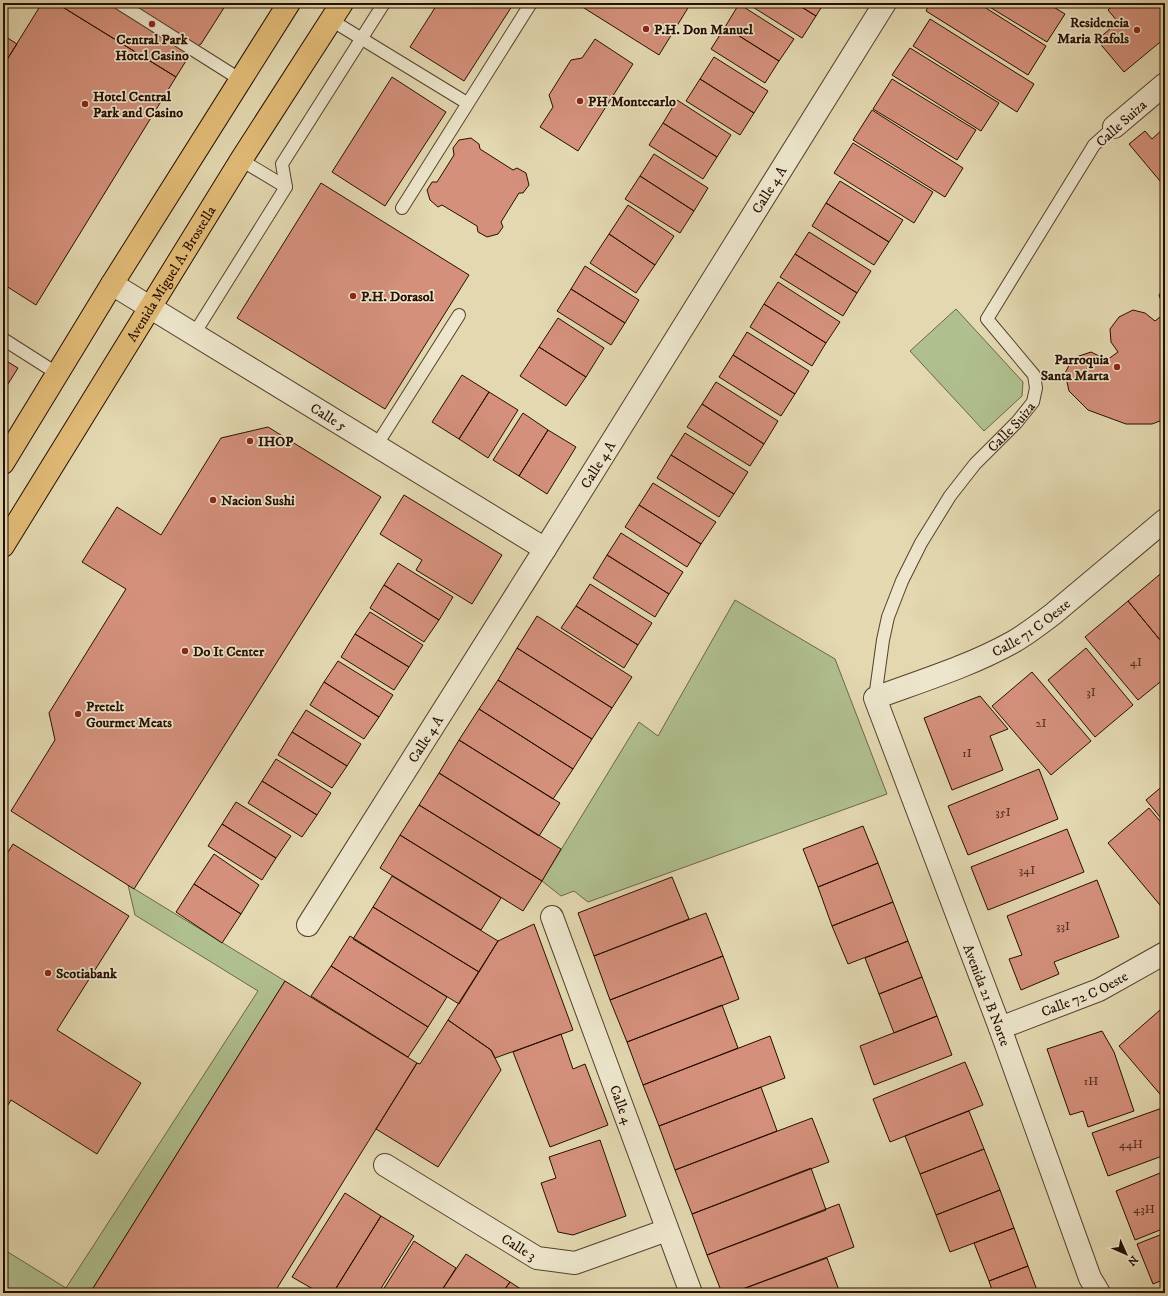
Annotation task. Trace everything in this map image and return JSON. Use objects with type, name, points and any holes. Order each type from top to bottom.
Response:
[{"type":"main road","points":[[3,463],[112,284],[289,3]]},
{"type":"main road","name":"Avenida Miguel A. Brostella","points":[[3,546],[241,160],[337,12]]},
{"type":"street","name":"Calle 4 A","points":[[308,925],[545,549],[885,3]]},
{"type":"street","name":"Calle Suiza","points":[[1114,127],[1165,84]]},
{"type":"street","name":"Calle 5","points":[[112,284],[545,549]]},
{"type":"street","name":"Calle 71 C Oeste","points":[[875,698],[976,659],[1013,642],[1053,614],[1165,520]]},
{"type":"street","name":"Avenida 21 B Norte","points":[[875,698],[1000,1028],[1090,1278],[1099,1293]]},
{"type":"street","name":"Calle 4","points":[[552,917],[691,1293]]},
{"type":"street","name":"Calle 72 C Oeste","points":[[1000,1028],[1099,990],[1165,953]]},
{"type":"street","name":"Calle 3","points":[[385,1165],[537,1258],[575,1263],[667,1230]]},
{"type":"lane","points":[[119,3],[241,80]]},
{"type":"lane","points":[[194,334],[286,187],[282,164],[384,3]]},
{"type":"lane","points":[[402,208],[531,3]]},
{"type":"lane","points":[[337,12],[361,39],[467,103]]},
{"type":"lane","name":"Calle Suiza","points":[[875,698],[882,640],[888,617],[902,581],[921,543],[950,496],[975,464],[1018,422],[1033,402],[1036,388],[1034,376],[987,319],[1094,145],[1114,127]]},
{"type":"lane","points":[[241,160],[286,187]]},
{"type":"lane","points":[[376,446],[459,315]]},
{"type":"lane","points":[[3,339],[58,374]]},
{"type":"green space","points":[[956,309],[1023,382],[1022,396],[984,431],[910,351]]},
{"type":"green space","points":[[735,600],[835,659],[887,794],[588,902],[574,891],[561,896],[542,881],[639,722],[658,736]]},
{"type":"green space","points":[[128,885],[285,981],[90,1293],[8,1293],[3,1290],[3,1249],[66,1288],[258,991],[135,915]]},
{"type":"building","points":[[42,3],[56,3],[176,77],[36,305],[3,284],[3,66]]},
{"type":"building","name":"Central Park Hotel Casino","points":[[56,3],[227,3],[201,44],[194,48],[176,77]]},
{"type":"building","points":[[438,3],[514,3],[464,81],[410,47]]},
{"type":"building","name":"P.H. Don Manuel","points":[[576,3],[691,3],[659,55]]},
{"type":"building","points":[[748,3],[795,3],[816,16],[802,38]]},
{"type":"building","points":[[795,3],[824,3],[816,16]]},
{"type":"building","points":[[930,3],[978,3],[1046,46],[1028,75],[926,11]]},
{"type":"building","points":[[983,3],[1047,3],[1065,14],[1047,42]]},
{"type":"building","name":"Residencia Maria Rafols","points":[[1116,3],[1165,3],[1165,38],[1124,72],[1097,40],[1118,22],[1108,10]]},
{"type":"building","points":[[739,4],[794,39],[779,61],[725,27]]},
{"type":"building","points":[[930,19],[1034,84],[1017,112],[913,46]]},
{"type":"building","points":[[725,27],[779,61],[765,83],[711,49]]},
{"type":"building","points":[[3,35],[17,44],[3,66]]},
{"type":"building","name":"PH Montecarlo","points":[[595,39],[633,64],[578,151],[540,127],[553,107],[549,95],[571,60],[582,58]]},
{"type":"building","points":[[910,48],[999,103],[981,131],[892,75]]},
{"type":"building","points":[[714,57],[768,91],[754,113],[700,79]]},
{"type":"building","points":[[392,77],[446,112],[385,206],[332,172]]},
{"type":"building","points":[[700,79],[754,113],[740,135],[686,101]]},
{"type":"building","points":[[892,79],[976,130],[957,160],[873,109]]},
{"type":"building","points":[[677,100],[731,135],[717,157],[663,123]]},
{"type":"building","points":[[872,110],[963,168],[945,197],[853,140]]},
{"type":"building","points":[[663,123],[717,157],[703,179],[649,145]]},
{"type":"building","points":[[1164,128],[1165,187],[1129,144],[1145,131],[1152,139]]},
{"type":"building","points":[[471,138],[479,144],[480,149],[513,170],[517,168],[526,173],[529,185],[523,193],[519,193],[501,222],[503,227],[498,234],[487,237],[478,232],[477,226],[442,205],[438,207],[430,200],[427,190],[432,182],[437,182],[454,155],[453,148],[459,140]]},
{"type":"building","points":[[853,143],[933,192],[914,223],[834,173]]},
{"type":"building","points":[[654,154],[708,188],[694,211],[640,176]]},
{"type":"building","points":[[640,176],[694,211],[680,233],[625,199]]},
{"type":"building","points":[[840,181],[903,220],[889,242],[826,203]]},
{"type":"building","name":"P.H. Dorasol","points":[[321,183],[469,275],[385,409],[237,318]]},
{"type":"building","points":[[826,203],[889,242],[874,265],[812,226]]},
{"type":"building","points":[[628,205],[674,236],[655,265],[609,234]]},
{"type":"building","points":[[809,232],[871,271],[857,293],[795,254]]},
{"type":"building","points":[[609,234],[655,265],[636,293],[590,263]]},
{"type":"building","points":[[795,254],[857,293],[843,316],[780,277]]},
{"type":"building","points":[[585,266],[639,300],[625,323],[571,289]]},
{"type":"building","points":[[778,282],[840,322],[826,343],[764,304]]},
{"type":"building","points":[[1165,287],[1165,312],[1159,295]]},
{"type":"building","points":[[571,289],[625,323],[611,345],[557,311]]},
{"type":"building","points":[[764,304],[826,343],[812,366],[750,327]]},
{"type":"building","name":"Parroquia Santa Marta","points":[[1133,310],[1145,313],[1155,321],[1165,313],[1165,419],[1152,424],[1126,424],[1088,410],[1069,391],[1065,373],[1073,358],[1091,352],[1107,360],[1118,352],[1111,342],[1110,329],[1119,317]]},
{"type":"building","points":[[558,318],[604,348],[586,377],[539,347]]},
{"type":"building","points":[[747,332],[809,371],[795,394],[733,355]]},
{"type":"building","points":[[539,347],[586,377],[566,406],[520,376]]},
{"type":"building","points":[[733,355],[795,394],[781,416],[719,377]]},
{"type":"building","points":[[3,359],[18,368],[3,392]]},
{"type":"building","points":[[462,375],[489,392],[459,439],[432,422]]},
{"type":"building","points":[[716,382],[778,421],[764,444],[702,404]]},
{"type":"building","points":[[489,392],[518,410],[488,458],[459,439]]},
{"type":"building","points":[[702,404],[764,444],[750,466],[687,427]]},
{"type":"building","points":[[523,413],[548,430],[519,476],[493,460]]},
{"type":"building","name":"Do It Center","points":[[268,427],[381,497],[134,889],[11,811],[55,740],[49,713],[126,589],[82,562],[117,507],[161,535],[221,438]]},
{"type":"building","points":[[548,430],[576,447],[547,494],[519,476]]},
{"type":"building","points":[[685,433],[748,472],[734,494],[671,455]]},
{"type":"building","points":[[671,455],[734,494],[719,517],[657,478]]},
{"type":"building","points":[[653,483],[716,522],[701,544],[639,505]]},
{"type":"building","points":[[404,495],[502,555],[472,604],[416,570],[422,560],[380,534]]},
{"type":"building","points":[[639,505],[701,544],[687,567],[625,527]]},
{"type":"building","points":[[621,533],[683,572],[669,594],[607,555]]},
{"type":"building","points":[[607,555],[669,594],[655,617],[593,578]]},
{"type":"building","points":[[398,563],[453,597],[439,620],[384,585]]},
{"type":"building","points":[[1165,570],[1165,646],[1128,601]]},
{"type":"building","points":[[590,584],[652,623],[638,645],[576,606]]},
{"type":"building","points":[[384,585],[439,620],[424,642],[370,608]]},
{"type":"building","points":[[1128,601],[1165,646],[1165,678],[1138,700],[1085,637]]},
{"type":"building","points":[[576,606],[638,645],[624,668],[561,628]]},
{"type":"building","points":[[370,612],[423,645],[409,667],[355,634]]},
{"type":"building","points":[[537,616],[632,677],[612,708],[517,648]]},
{"type":"building","points":[[355,634],[409,667],[394,690],[341,657]]},
{"type":"building","points":[[517,648],[612,708],[592,739],[498,680]]},
{"type":"building","points":[[1086,648],[1133,705],[1095,737],[1048,680]]},
{"type":"building","points":[[338,661],[393,695],[379,717],[324,682]]},
{"type":"building","points":[[1032,672],[1091,741],[1051,775],[992,706]]},
{"type":"building","points":[[498,680],[592,739],[573,769],[479,709]]},
{"type":"building","points":[[324,682],[379,717],[364,739],[310,705]]},
{"type":"building","points":[[980,696],[1008,729],[990,736],[1003,770],[952,790],[924,718]]},
{"type":"building","points":[[479,709],[573,769],[553,799],[459,740]]},
{"type":"building","points":[[306,710],[361,744],[347,766],[292,732]]},
{"type":"building","points":[[292,732],[347,766],[332,788],[278,755]]},
{"type":"building","points":[[459,740],[560,803],[539,836],[439,773]]},
{"type":"building","points":[[276,759],[331,793],[317,815],[262,781]]},
{"type":"building","points":[[1039,769],[1058,819],[968,855],[948,806]]},
{"type":"building","points":[[439,773],[561,849],[542,881],[419,805]]},
{"type":"building","points":[[262,781],[317,815],[302,837],[248,803]]},
{"type":"building","points":[[1165,784],[1165,823],[1146,800]]},
{"type":"building","points":[[236,802],[291,836],[276,858],[222,824]]},
{"type":"building","points":[[419,805],[542,881],[523,911],[400,835]]},
{"type":"building","points":[[1149,808],[1165,827],[1165,911],[1108,843]]},
{"type":"building","points":[[222,824],[276,858],[262,880],[208,846]]},
{"type":"building","points":[[863,826],[878,863],[818,887],[803,849]]},
{"type":"building","points":[[1067,829],[1084,872],[988,910],[971,867]]},
{"type":"building","points":[[400,835],[501,898],[481,930],[380,868]]},
{"type":"building","name":"Scotiabank","points":[[13,844],[129,916],[57,1030],[141,1083],[97,1154],[11,1100],[3,1113],[3,860]]},
{"type":"building","points":[[214,854],[259,885],[241,914],[194,884]]},
{"type":"building","points":[[878,863],[893,902],[832,926],[818,887]]},
{"type":"building","points":[[392,876],[498,941],[479,972],[373,907]]},
{"type":"building","points":[[672,877],[689,919],[594,956],[578,913]]},
{"type":"building","points":[[1097,880],[1119,937],[1054,962],[1059,974],[1021,990],[1009,959],[1022,955],[1007,916]]},
{"type":"building","points":[[194,884],[241,914],[222,943],[176,912]]},
{"type":"building","points":[[893,902],[908,941],[848,964],[832,926]]},
{"type":"building","points":[[373,907],[479,972],[459,1004],[353,939]]},
{"type":"building","points":[[706,913],[723,956],[610,1000],[594,956]]},
{"type":"building","points":[[534,924],[573,1030],[495,1058],[491,1050],[448,1020],[498,941]]},
{"type":"building","points":[[350,936],[447,997],[428,1027],[331,966]]},
{"type":"building","points":[[908,941],[922,977],[879,994],[865,958]]},
{"type":"building","points":[[723,956],[739,999],[627,1042],[610,1000]]},
{"type":"building","points":[[331,966],[428,1027],[408,1057],[311,996]]},
{"type":"building","points":[[922,977],[937,1016],[894,1033],[879,994]]},
{"type":"building","points":[[285,981],[417,1063],[274,1293],[90,1293]]},
{"type":"building","points":[[722,1005],[738,1048],[643,1085],[627,1042]]},
{"type":"building","points":[[1160,1010],[1165,1015],[1165,1100],[1119,1046]]},
{"type":"building","points":[[937,1016],[952,1055],[874,1085],[860,1046]]},
{"type":"building","points":[[448,1020],[491,1050],[501,1070],[438,1167],[376,1129],[417,1063],[420,1064]]},
{"type":"building","points":[[1102,1031],[1114,1052],[1134,1111],[1088,1127],[1083,1111],[1070,1115],[1047,1049]]},
{"type":"building","points":[[561,1034],[573,1069],[585,1064],[608,1125],[550,1147],[513,1052]]},
{"type":"building","points":[[770,1036],[785,1078],[659,1126],[643,1085]]},
{"type":"building","points":[[965,1062],[983,1105],[890,1142],[873,1099]]},
{"type":"building","points":[[761,1087],[777,1131],[675,1170],[659,1126]]},
{"type":"building","points":[[1165,1107],[1165,1155],[1108,1176],[1092,1133]]},
{"type":"building","points":[[969,1111],[984,1149],[920,1174],[905,1136]]},
{"type":"building","points":[[812,1118],[829,1162],[692,1214],[675,1170]]},
{"type":"building","points":[[600,1140],[626,1216],[573,1235],[558,1232],[541,1183],[556,1178],[549,1157]]},
{"type":"building","points":[[984,1149],[1000,1190],[936,1215],[920,1174]]},
{"type":"building","points":[[811,1168],[826,1210],[707,1255],[692,1214]]},
{"type":"building","points":[[1165,1171],[1165,1228],[1135,1240],[1116,1191]]},
{"type":"building","points":[[1000,1190],[1014,1228],[950,1252],[936,1215]]},
{"type":"building","points":[[345,1193],[381,1216],[333,1293],[320,1293],[292,1277]]},
{"type":"building","points":[[839,1204],[854,1247],[732,1293],[722,1293],[707,1255]]},
{"type":"building","points":[[381,1216],[414,1236],[378,1293],[333,1293]]},
{"type":"building","points":[[1014,1228],[1028,1266],[989,1281],[974,1243]]},
{"type":"building","points":[[1165,1233],[1165,1279],[1153,1284],[1137,1244]]},
{"type":"building","points":[[414,1241],[456,1268],[440,1293],[381,1293]]},
{"type":"building","points":[[466,1254],[510,1282],[502,1293],[440,1293]]},
{"type":"building","points":[[827,1258],[840,1293],[732,1293]]},
{"type":"building","points":[[1028,1266],[1038,1293],[993,1293],[989,1281]]},
{"type":"building","points":[[510,1282],[527,1293],[502,1293]]},
{"type":"place","name":"Central Park Hotel Casino","points":[[152,24]]},
{"type":"place","name":"P.H. Don Manuel","points":[[646,29]]},
{"type":"place","name":"Residencia Maria Rafols","points":[[1137,30]]},
{"type":"place","name":"PH Montecarlo","points":[[580,101]]},
{"type":"place","name":"Hotel Central Park and Casino","points":[[85,104]]},
{"type":"place","name":"P.H. Dorasol","points":[[353,296]]},
{"type":"place","name":"Parroquia Santa Marta","points":[[1117,367]]},
{"type":"place","name":"IHOP","points":[[250,441]]},
{"type":"place","name":"Nacion Sushi","points":[[213,500]]},
{"type":"place","name":"Do It Center","points":[[185,651]]},
{"type":"place","name":"Pretelt Gourmet Meats","points":[[78,714]]},
{"type":"place","name":"Scotiabank","points":[[48,973]]}]
